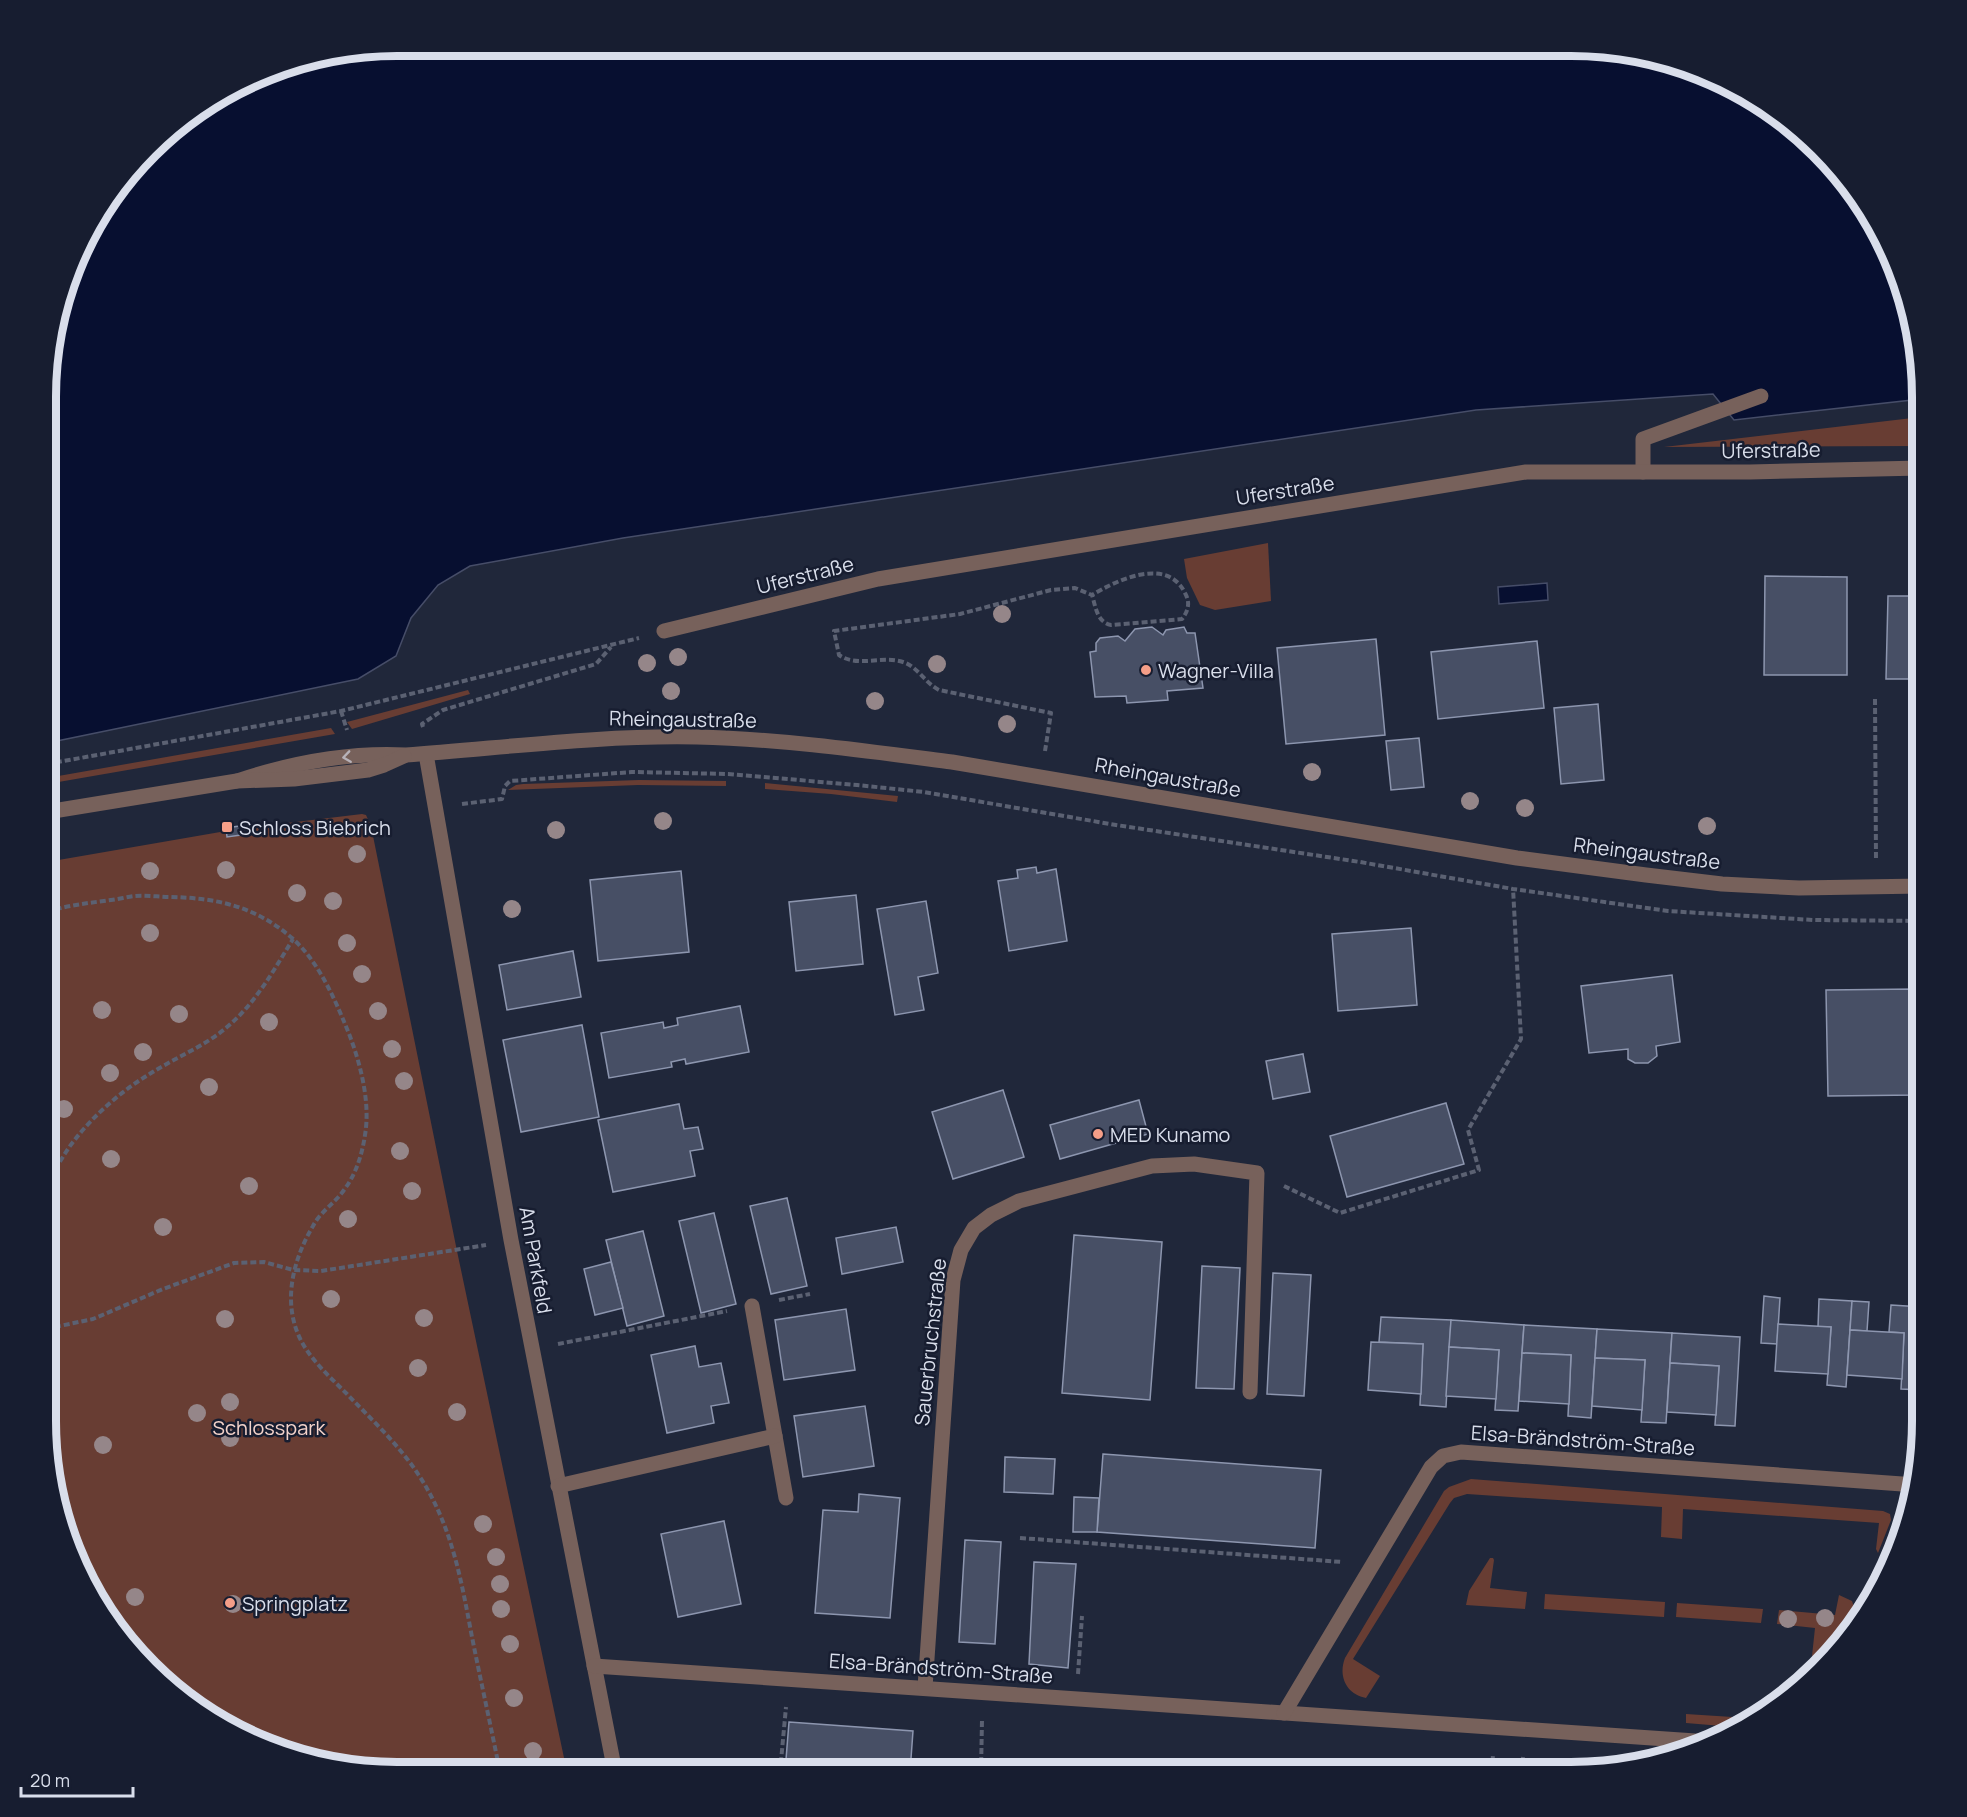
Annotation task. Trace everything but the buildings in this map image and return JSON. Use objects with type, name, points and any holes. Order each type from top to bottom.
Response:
[{"type":"street","points":[[1643,472],[1643,439],[1761,396]]},
{"type":"street","name":"Uferstraße","points":[[664,631],[878,579],[1526,472],[1912,468]]},
{"type":"street","name":"Rheingaustraße","points":[[56,811],[237,781],[287,767],[352,756],[426,754],[611,738],[698,737],[857,750],[952,762],[1517,858],[1722,884],[1799,888],[1912,886]]},
{"type":"street","name":"Am Parkfeld","points":[[426,754],[510,1240],[613,1762]]},
{"type":"street","name":"Sauerbruchstraße","points":[[925,1688],[953,1280],[960,1250],[974,1228],[991,1215],[1019,1201],[1152,1166],[1194,1164],[1257,1173]]},
{"type":"street","points":[[1250,1392],[1257,1173]]},
{"type":"street","points":[[752,1306],[786,1498]]},
{"type":"street","points":[[558,1486],[775,1436]]},
{"type":"street","name":"Elsa-Brändström-Straße","points":[[1284,1713],[1431,1467],[1443,1456],[1461,1452],[1906,1484]]},
{"type":"street","name":"Elsa-Brändström-Straße","points":[[594,1666],[1688,1740]]},
{"type":"path","points":[[1042,776],[1051,713],[939,690],[930,686],[912,666],[901,661],[848,661],[839,656],[834,631],[960,614],[1051,590],[1075,588],[1092,595],[1099,617],[1104,623],[1111,625],[1182,619],[1187,612],[1188,602],[1184,591],[1167,575],[1134,576],[1092,595]]},
{"type":"path","points":[[56,762],[341,711],[612,646],[597,664],[443,710],[422,724]]},
{"type":"path","points":[[1875,699],[1877,887]]},
{"type":"path","points":[[341,711],[349,736]]},
{"type":"path","points":[[455,805],[502,799],[505,786],[510,781],[632,772],[728,774],[924,792],[1513,889],[1691,913],[1813,920],[1912,921]]},
{"type":"path","points":[[1257,1173],[1340,1213],[1479,1170],[1468,1130],[1521,1039],[1513,889],[1517,858]]},
{"type":"path","points":[[56,910],[137,896],[201,898],[248,910],[270,922],[293,939],[312,962],[333,996],[349,1033],[359,1065],[365,1101],[366,1130],[362,1155],[356,1171],[344,1190],[313,1224],[293,1270],[290,1304],[298,1335],[318,1365],[356,1403],[416,1471],[443,1516],[458,1564],[498,1762]]},
{"type":"path","points":[[56,1169],[72,1143],[114,1100],[148,1075],[207,1042],[243,1012],[272,974],[293,939]]},
{"type":"path","points":[[56,1327],[93,1319],[163,1289],[234,1263],[264,1262],[293,1270],[321,1271],[510,1240]]},
{"type":"path","points":[[531,1349],[810,1294]]},
{"type":"path","points":[[1020,1538],[1373,1564]]},
{"type":"path","points":[[1075,1698],[1082,1616]]},
{"type":"path","points":[[781,1762],[789,1679]]},
{"type":"path","points":[[981,1762],[983,1692]]},
{"type":"green space","points":[[1912,418],[1912,446],[1664,447]]},
{"type":"green space","points":[[1268,543],[1271,601],[1215,610],[1200,605],[1187,578],[1184,559]]},
{"type":"green space","points":[[468,690],[470,694],[352,729],[347,722]]},
{"type":"green space","points":[[331,728],[335,734],[56,782],[56,776]]},
{"type":"green space","points":[[639,780],[726,781],[726,786],[638,785],[508,790],[523,784]]},
{"type":"green space","points":[[765,783],[898,796],[897,802],[765,789]]},
{"type":"green space","name":"Schlosspark","points":[[362,814],[366,815],[371,826],[457,1251],[565,1762],[397,1762],[352,1759],[308,1750],[266,1736],[226,1716],[172,1677],[155,1662],[126,1628],[101,1591],[81,1551],[67,1509],[56,1443],[56,860],[226,831],[227,837],[255,833],[254,827]]},
{"type":"green space","points":[[1471,1479],[1883,1511],[1890,1514],[1891,1520],[1878,1553],[1876,1549],[1879,1523],[1683,1509],[1682,1539],[1661,1537],[1662,1507],[1467,1494],[1454,1498],[1353,1659],[1380,1676],[1366,1698],[1353,1693],[1343,1678],[1345,1658],[1444,1491]]},
{"type":"green space","points":[[1490,1558],[1494,1560],[1490,1588],[1527,1592],[1525,1609],[1466,1605],[1469,1591]]},
{"type":"green space","points":[[1545,1594],[1665,1602],[1664,1617],[1544,1609]]},
{"type":"green space","points":[[1839,1595],[1852,1601],[1854,1607],[1814,1658],[1812,1656],[1815,1628],[1777,1624],[1779,1610],[1835,1615]]},
{"type":"green space","points":[[1677,1603],[1763,1609],[1761,1623],[1676,1617]]},
{"type":"green space","points":[[1686,1714],[1738,1717],[1721,1726],[1686,1723]]},
{"type":"water","points":[[374,56],[1593,56],[1615,58],[1659,67],[1701,81],[1741,101],[1795,140],[1827,172],[1866,226],[1886,266],[1900,308],[1909,352],[1912,400],[1734,420],[1713,394],[1476,410],[623,538],[470,566],[438,585],[411,618],[396,656],[358,679],[56,741],[56,374],[67,308],[81,266],[101,226],[126,189],[155,155],[172,140],[226,101],[266,81],[308,67]]},
{"type":"water","points":[[1547,583],[1548,600],[1499,604],[1498,587]]},
{"type":"place","name":"Wagner-Villa","points":[[1146,670]]},
{"type":"place","name":"Schloss Biebrich","points":[[227,827]]},
{"type":"place","name":"MED Kunamo","points":[[1098,1134]]},
{"type":"place","name":"Springplatz","points":[[230,1603]]}]
